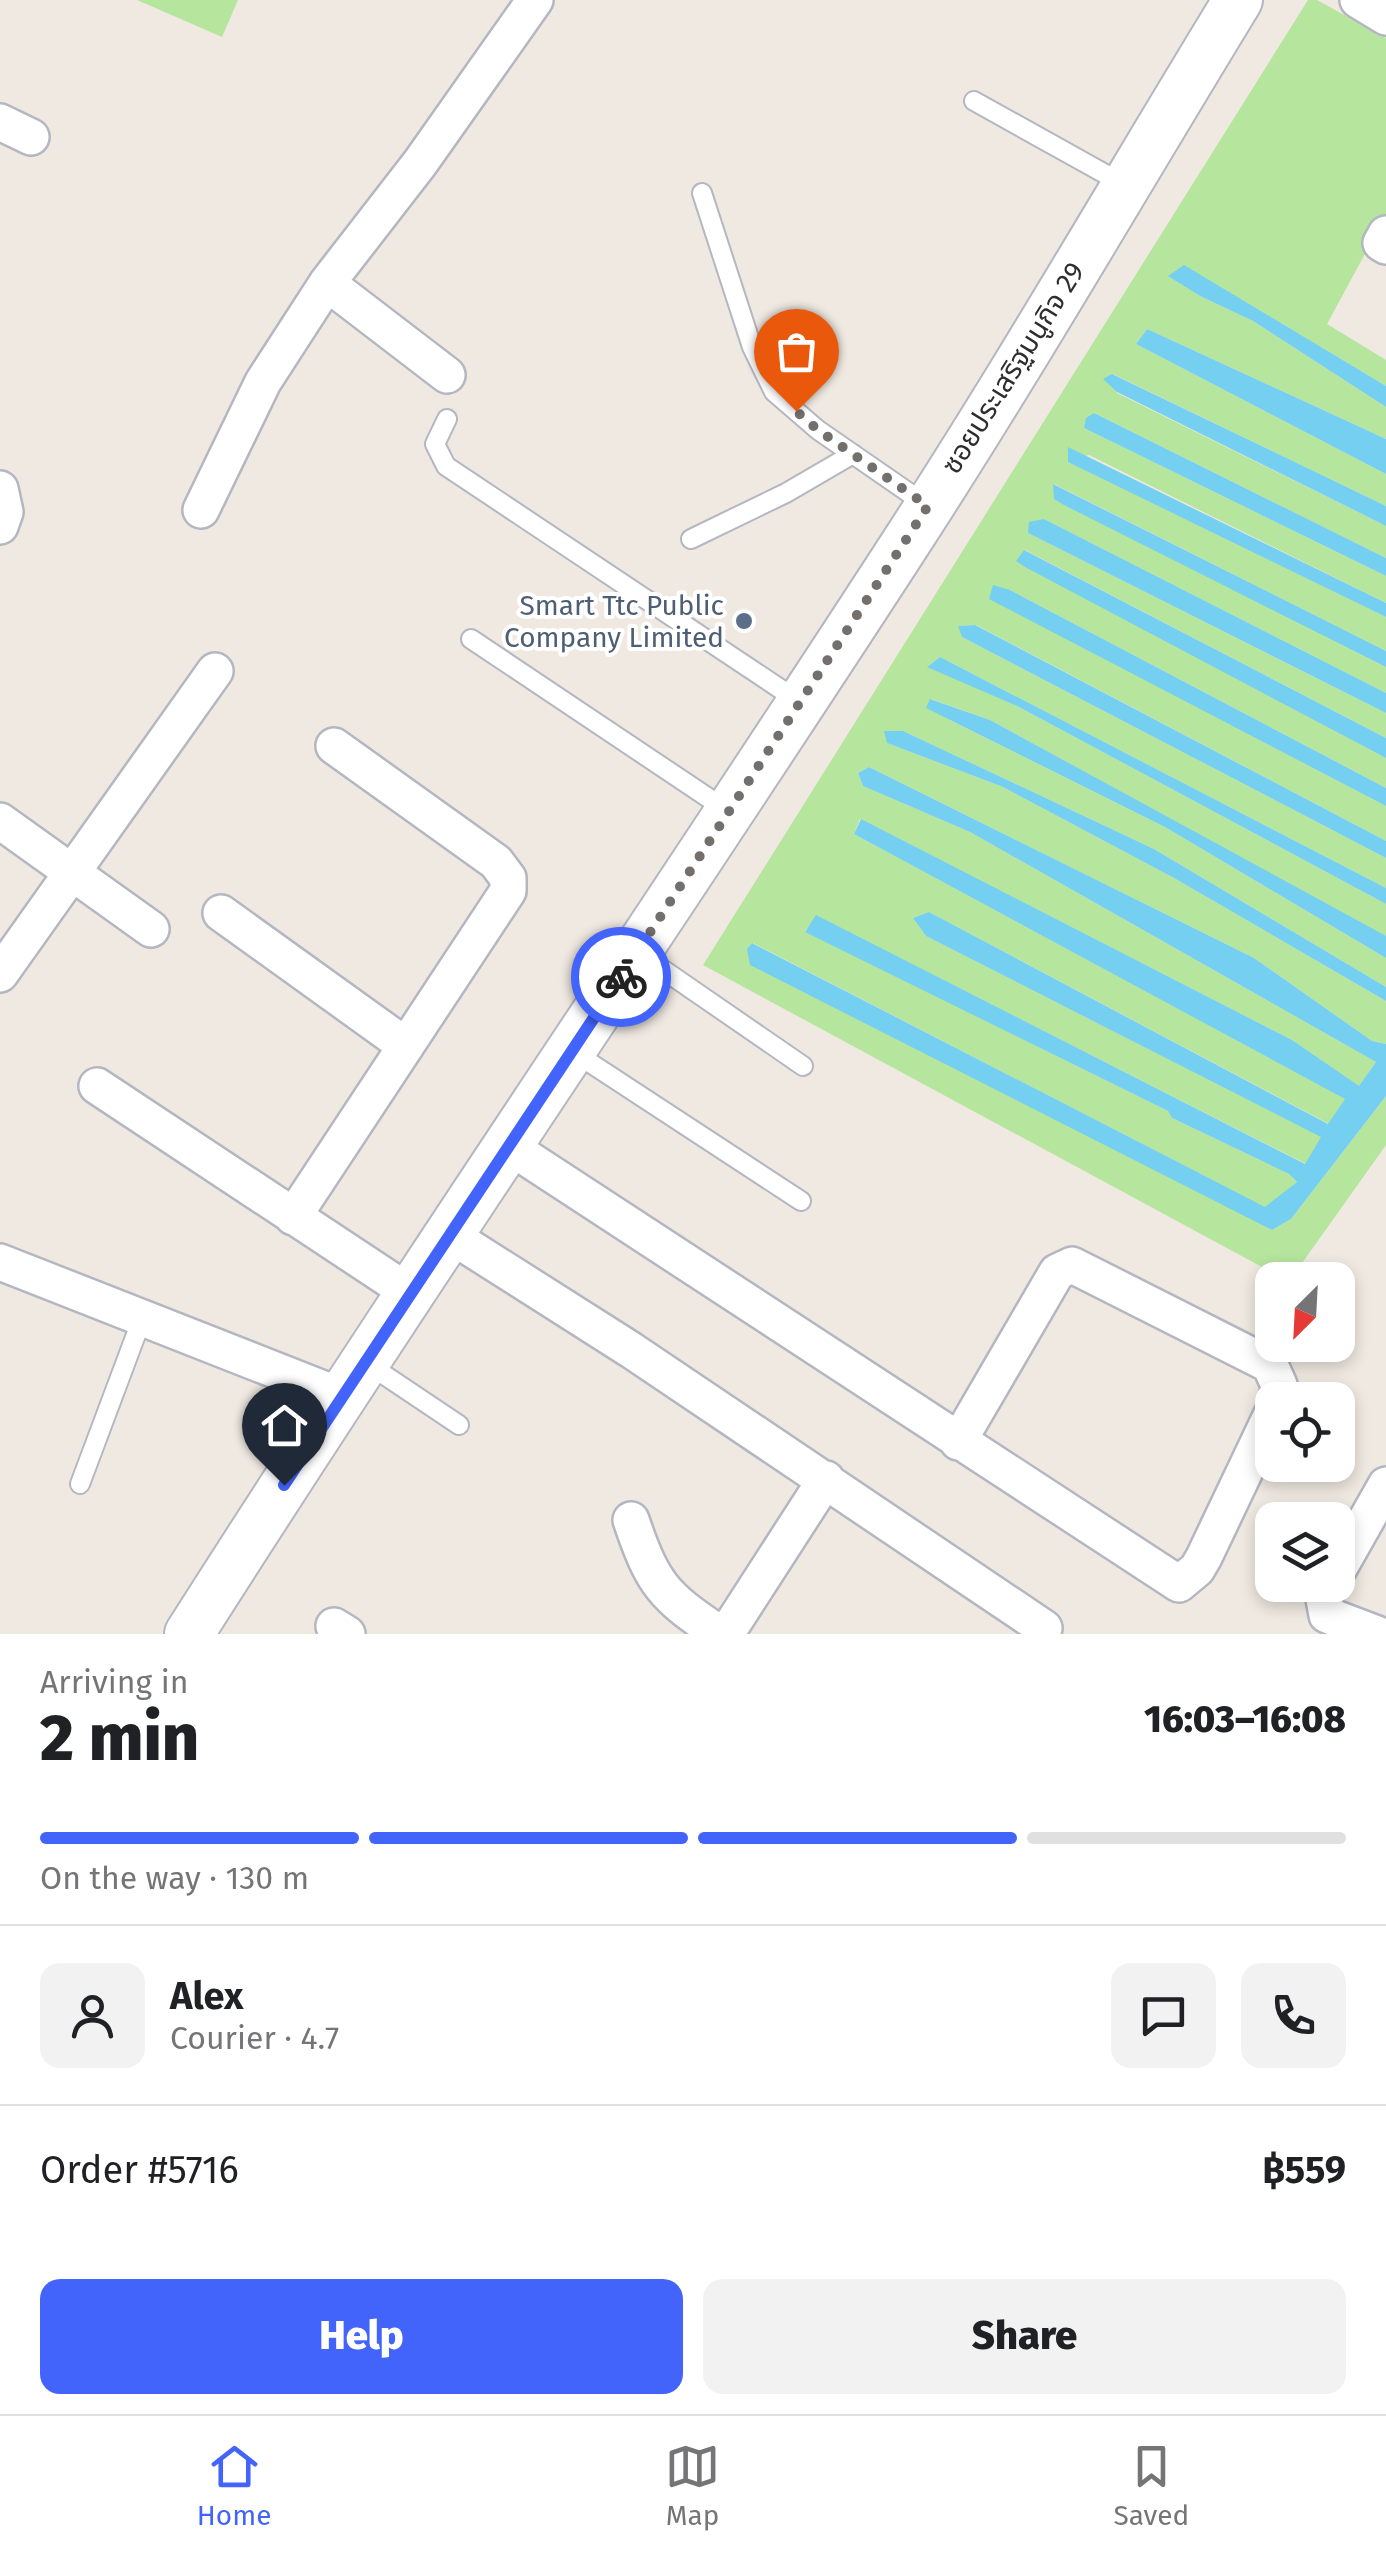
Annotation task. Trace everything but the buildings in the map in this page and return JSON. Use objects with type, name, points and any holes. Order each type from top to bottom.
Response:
[{"type":"street","points":[[200,510],[262,382],[327,283],[420,163],[536,0]]},
{"type":"street","name":"ซอยประเสริฐมนูกิจ 29","points":[[189,1634],[352,1378],[510,1147],[928,506],[1238,0]]},
{"type":"street","points":[[1358,0],[1386,18]]},
{"type":"street","points":[[1386,234],[1381,243],[1386,246]]},
{"type":"street","points":[[327,283],[447,376]]},
{"type":"street","points":[[0,489],[5,512],[0,526]]},
{"type":"street","points":[[0,974],[214,671]]},
{"type":"street","points":[[293,1216],[508,891],[508,878],[496,862],[334,746]]},
{"type":"street","points":[[0,821],[151,928]]},
{"type":"street","points":[[221,913],[406,1046]]},
{"type":"street","points":[[97,1086],[410,1293]]},
{"type":"street","points":[[510,1147],[1179,1584],[1197,1569],[1204,1557],[1255,1450]]},
{"type":"street","points":[[450,1234],[826,1479],[1044,1628]]},
{"type":"street","points":[[0,1262],[144,1316],[352,1378]]},
{"type":"street","points":[[958,1442],[1057,1272],[1072,1264],[1270,1366],[1278,1382]]},
{"type":"street","points":[[630,1520],[659,1585],[674,1603],[723,1634],[826,1479]]},
{"type":"street","points":[[1355,1540],[1386,1484]]},
{"type":"street","points":[[1324,1602],[1327,1615],[1376,1634]]},
{"type":"lane","points":[[974,101],[1125,185]]},
{"type":"lane","points":[[702,194],[752,347],[774,392],[818,430],[928,506]]},
{"type":"lane","points":[[447,419],[436,444],[446,466],[800,702]]},
{"type":"lane","points":[[691,539],[786,493],[853,454]]},
{"type":"lane","points":[[471,640],[728,812]]},
{"type":"lane","points":[[637,951],[803,1066]]},
{"type":"lane","points":[[572,1051],[801,1201]]},
{"type":"lane","points":[[80,1484],[144,1316]]},
{"type":"lane","points":[[352,1378],[459,1425]]},
{"type":"green space","points":[[137,0],[238,0],[222,37]]},
{"type":"green space","points":[[1308,0],[1317,0],[1386,38],[1386,215],[1327,324],[1386,360],[1386,386],[1184,266],[1169,276],[1253,321],[1386,407],[1386,439],[1147,329],[1136,344],[1386,474],[1386,506],[1113,374],[1117,393],[1386,526],[1386,558],[1094,413],[1084,428],[1386,576],[1386,603],[1089,455],[1068,461],[1386,617],[1386,651],[1054,484],[1054,499],[1386,667],[1386,693],[1044,519],[1028,533],[1386,713],[1386,738],[1025,550],[1017,561],[1386,758],[1386,788],[1010,590],[990,598],[1386,806],[1386,841],[976,625],[959,626],[962,637],[1386,858],[1386,888],[940,657],[928,666],[1019,707],[1386,904],[1386,937],[990,720],[931,699],[950,720],[1165,827],[1386,958],[1386,987],[1154,849],[903,731],[885,731],[887,743],[1003,787],[1174,878],[1386,1001],[1386,1044],[1372,1041],[1254,958],[869,767],[858,773],[863,786],[970,832],[1376,1062],[1359,1087],[1292,1040],[860,819],[854,834],[1346,1099],[1329,1124],[929,912],[913,918],[926,936],[1322,1137],[1306,1164],[817,916],[805,931],[1168,1111],[1172,1118],[1289,1174],[1297,1182],[1266,1208],[753,943],[747,949],[1272,1230],[1291,1219],[1386,1096],[1386,1145],[1303,1262],[1255,1263],[703,965]]},
{"type":"water","points":[[1184,265],[1386,386],[1386,407],[1253,321],[1168,276]]},
{"type":"water","points":[[1147,329],[1386,439],[1386,474],[1136,344]]},
{"type":"water","points":[[1112,374],[1386,506],[1386,526],[1117,392],[1103,379]]},
{"type":"water","points":[[1094,413],[1386,558],[1386,576],[1084,428],[1086,418]]},
{"type":"water","points":[[1068,447],[1386,603],[1386,617],[1068,462]]},
{"type":"water","points":[[1053,484],[1386,651],[1386,667],[1064,505],[1054,499]]},
{"type":"water","points":[[1044,519],[1386,693],[1386,713],[1028,533],[1029,522]]},
{"type":"water","points":[[1024,550],[1386,738],[1386,758],[1025,567],[1016,561]]},
{"type":"water","points":[[993,585],[1010,590],[1386,788],[1386,806],[989,599]]},
{"type":"water","points":[[975,625],[1386,841],[1386,858],[962,637],[958,626]]},
{"type":"water","points":[[940,657],[1386,888],[1386,904],[1019,707],[927,667]]},
{"type":"water","points":[[930,699],[990,720],[1386,936],[1386,958],[1165,827],[926,708]]},
{"type":"water","points":[[884,731],[903,731],[1154,849],[1386,987],[1386,1001],[1174,878],[1003,787],[887,743]]},
{"type":"water","points":[[869,767],[1254,958],[1372,1041],[1386,1044],[1386,1096],[1291,1219],[1272,1230],[750,965],[747,949],[752,943],[1265,1207],[1297,1182],[1289,1174],[1172,1118],[1168,1111],[805,932],[816,915],[1305,1164],[1321,1137],[926,936],[913,918],[929,912],[1328,1124],[1345,1099],[854,834],[861,819],[1292,1040],[1359,1086],[1376,1062],[970,832],[863,786],[858,773]]},
{"type":"way so far","points":[[621,977],[928,506],[796,411]]},
{"type":"place","name":"Smart Ttc Public Company Limited","points":[[744,621]]},
{"type":"route","points":[[284,1485],[621,977]]}]
